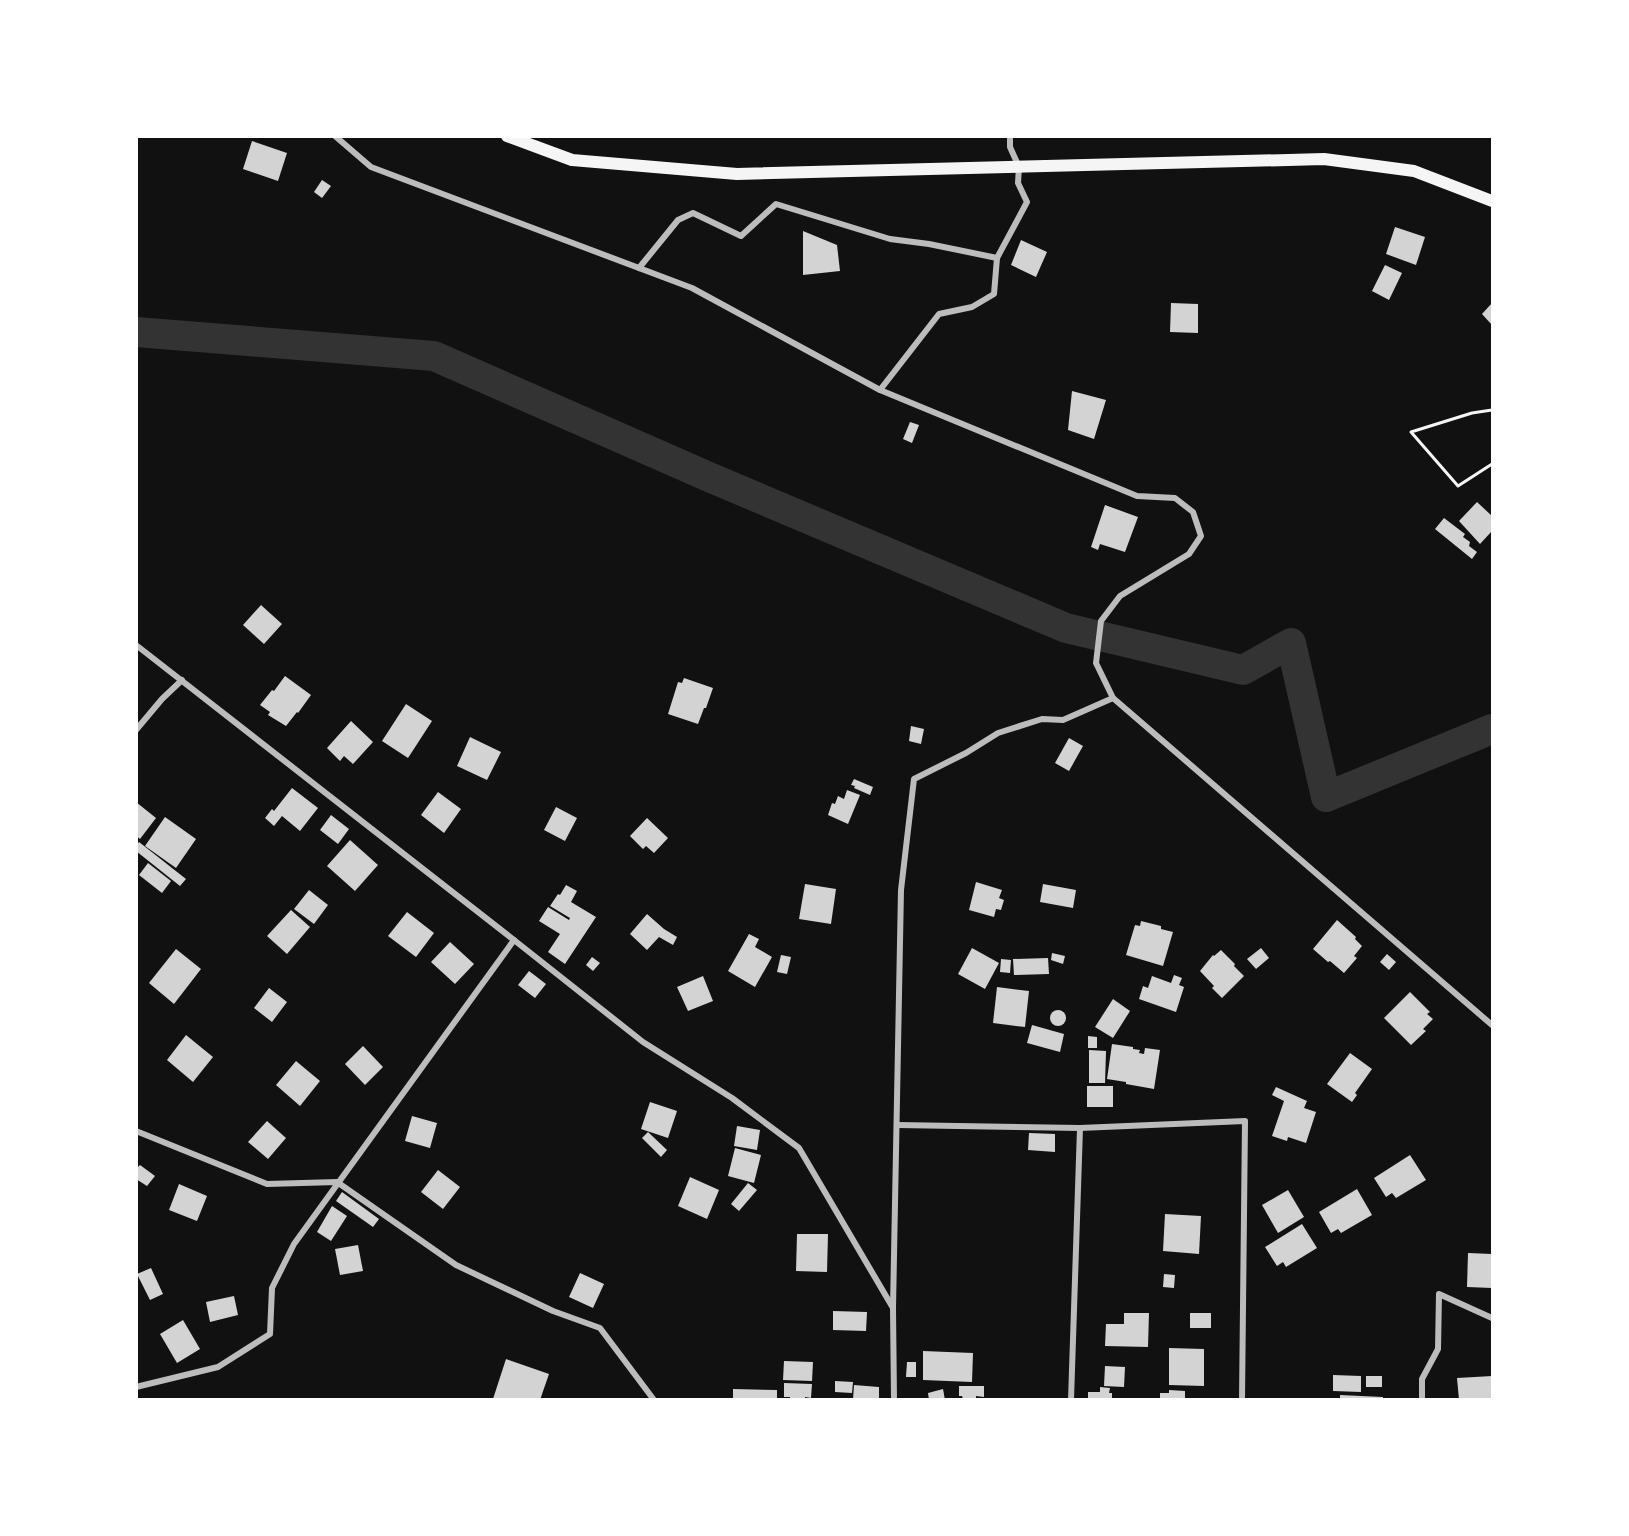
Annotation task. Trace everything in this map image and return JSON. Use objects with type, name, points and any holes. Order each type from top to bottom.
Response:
[{"type":"main road","points":[[507,136],[572,160],[737,174],[1324,159],[1414,171],[1492,201]]},
{"type":"street","points":[[335,136],[371,167],[692,288],[880,390],[1137,496],[1175,498],[1193,512],[1201,536],[1189,554],[1120,596],[1101,621],[1096,663],[1113,698],[1492,1025]]},
{"type":"street","points":[[880,390],[939,314],[972,307],[994,294],[997,258],[1027,202],[1018,183],[1019,167],[1010,147],[1010,136]]},
{"type":"street","points":[[639,268],[678,220],[693,213],[741,236],[776,204],[890,239],[929,244],[997,258]]},
{"type":"street","points":[[136,645],[643,1042],[732,1098],[799,1148],[893,1308]]},
{"type":"street","points":[[136,730],[162,699],[182,680]]},
{"type":"street","points":[[894,1400],[893,1308],[901,890],[914,779],[966,753],[998,733],[1042,719],[1063,720],[1113,698]]},
{"type":"street","points":[[136,1387],[218,1367],[270,1334],[272,1288],[294,1244],[514,940]]},
{"type":"street","points":[[897,1125],[1080,1128],[1245,1121],[1242,1400]]},
{"type":"street","points":[[1071,1400],[1080,1128]]},
{"type":"street","points":[[136,1131],[267,1184],[337,1182],[456,1265],[553,1311],[600,1328],[654,1400]]},
{"type":"street","points":[[1422,1400],[1422,1379],[1438,1349],[1439,1294],[1492,1318]]},
{"type":"path","points":[[1492,410],[1473,413],[1411,432],[1458,486],[1492,464]]},
{"type":"building","points":[[252,141],[287,153],[278,181],[243,169]]},
{"type":"building","points":[[322,180],[331,186],[322,198],[314,192]]},
{"type":"building","points":[[1395,227],[1425,237],[1416,265],[1386,254]]},
{"type":"building","points":[[803,231],[837,245],[840,271],[803,275]]},
{"type":"building","points":[[1021,240],[1047,252],[1036,277],[1011,265]]},
{"type":"building","points":[[1385,265],[1402,273],[1389,300],[1372,291]]},
{"type":"building","points":[[1171,303],[1198,304],[1198,333],[1170,332]]},
{"type":"building","points":[[1492,303],[1492,325],[1482,314]]},
{"type":"building","points":[[1072,391],[1106,400],[1094,439],[1068,430]]},
{"type":"building","points":[[910,422],[919,425],[912,443],[903,439]]},
{"type":"building","points":[[1477,502],[1492,516],[1492,531],[1480,544],[1459,521]]},
{"type":"building","points":[[1105,505],[1138,517],[1125,552],[1100,544],[1098,550],[1091,547]]},
{"type":"building","points":[[1444,518],[1465,534],[1463,537],[1470,542],[1469,546],[1477,552],[1472,559],[1435,529]]},
{"type":"building","points":[[261,605],[282,624],[264,644],[243,625]]},
{"type":"building","points":[[285,676],[311,695],[286,726],[268,715],[270,712],[260,705]]},
{"type":"building","points":[[684,678],[713,688],[698,724],[668,714],[678,682],[682,683]]},
{"type":"building","points":[[406,704],[432,721],[408,758],[382,741]]},
{"type":"building","points":[[351,721],[373,742],[353,764],[344,756],[340,761],[327,748]]},
{"type":"building","points":[[911,726],[924,729],[921,744],[909,741]]},
{"type":"building","points":[[470,737],[501,752],[487,780],[457,766]]},
{"type":"building","points":[[1069,738],[1083,746],[1069,771],[1055,763]]},
{"type":"building","points":[[854,779],[873,787],[870,795],[851,785]]},
{"type":"building","points":[[292,788],[318,808],[300,831],[282,816],[274,826],[265,818],[272,809],[274,811]]},
{"type":"building","points":[[847,790],[860,795],[848,824],[828,815],[832,803],[835,804],[838,796],[844,799]]},
{"type":"building","points":[[438,792],[461,809],[444,833],[421,815]]},
{"type":"building","points":[[136,802],[156,818],[140,839],[136,836]]},
{"type":"building","points":[[556,807],[577,818],[565,841],[544,830]]},
{"type":"building","points":[[331,815],[349,829],[338,844],[320,830]]},
{"type":"building","points":[[165,817],[196,839],[176,868],[145,846]]},
{"type":"building","points":[[647,818],[668,838],[654,853],[646,846],[643,849],[630,836]]},
{"type":"building","points":[[350,840],[378,865],[355,891],[327,866]]},
{"type":"building","points":[[139,842],[186,879],[180,886],[136,851]]},
{"type":"building","points":[[148,863],[171,881],[162,893],[139,875]]},
{"type":"building","points":[[976,882],[1002,890],[999,898],[1004,900],[1001,910],[996,909],[994,917],[969,910]]},
{"type":"building","points":[[805,884],[836,889],[831,924],[799,919]]},
{"type":"building","points":[[1043,884],[1076,890],[1073,908],[1040,902]]},
{"type":"building","points":[[566,885],[577,891],[571,902],[596,917],[565,964],[548,952],[560,934],[539,921],[548,907],[569,920],[570,918],[550,906]]},
{"type":"building","points":[[309,890],[328,905],[314,924],[294,909]]},
{"type":"building","points":[[291,910],[310,927],[287,954],[267,936]]},
{"type":"building","points":[[407,912],[434,933],[416,957],[388,936]]},
{"type":"building","points":[[647,914],[677,937],[673,945],[659,937],[647,950],[630,934]]},
{"type":"building","points":[[1337,920],[1356,937],[1355,939],[1362,946],[1354,956],[1357,958],[1344,973],[1313,949]]},
{"type":"building","points":[[1141,921],[1173,932],[1163,966],[1126,955],[1135,925],[1140,926]]},
{"type":"building","points":[[749,934],[759,939],[755,947],[772,957],[755,987],[728,971]]},
{"type":"building","points":[[450,942],[474,964],[455,984],[431,962]]},
{"type":"building","points":[[972,948],[999,963],[985,989],[958,974]]},
{"type":"building","points":[[1261,948],[1269,958],[1256,969],[1247,959]]},
{"type":"building","points":[[176,949],[201,969],[174,1004],[149,983]]},
{"type":"building","points":[[1221,950],[1244,976],[1222,998],[1200,971],[1213,955]]},
{"type":"building","points":[[1052,953],[1065,956],[1063,964],[1051,960]]},
{"type":"building","points":[[1387,954],[1396,962],[1389,970],[1380,962]]},
{"type":"building","points":[[781,955],[791,957],[787,974],[777,972]]},
{"type":"building","points":[[592,957],[600,963],[593,971],[586,965]]},
{"type":"building","points":[[1048,958],[1049,974],[1014,975],[1013,959]]},
{"type":"building","points":[[1001,959],[1011,960],[1010,973],[1000,972]]},
{"type":"building","points":[[529,971],[546,984],[535,998],[518,985]]},
{"type":"building","points":[[1174,975],[1182,978],[1179,985],[1184,987],[1176,1012],[1139,999],[1143,986],[1148,988],[1152,976],[1171,983]]},
{"type":"building","points":[[703,976],[713,1001],[688,1011],[677,987]]},
{"type":"building","points":[[997,987],[1029,991],[1025,1027],[993,1023]]},
{"type":"building","points":[[269,988],[287,1002],[272,1022],[254,1008]]},
{"type":"building","points":[[1410,992],[1430,1012],[1427,1014],[1433,1019],[1423,1029],[1426,1031],[1411,1045],[1384,1018]]},
{"type":"building","points":[[1113,999],[1130,1011],[1113,1038],[1095,1027]]},
{"type":"building","points":[[1058,1010],[1064,1012],[1066,1018],[1064,1024],[1058,1026],[1052,1024],[1050,1018],[1052,1012]]},
{"type":"building","points":[[1032,1025],[1064,1034],[1060,1052],[1027,1043]]},
{"type":"building","points":[[186,1035],[213,1057],[193,1082],[167,1060]]},
{"type":"building","points":[[1088,1036],[1097,1037],[1097,1048],[1088,1048]]},
{"type":"building","points":[[1112,1044],[1133,1047],[1133,1049],[1140,1050],[1139,1053],[1144,1054],[1145,1048],[1160,1050],[1154,1089],[1107,1079]]},
{"type":"building","points":[[363,1046],[383,1067],[365,1085],[345,1064]]},
{"type":"building","points":[[1089,1050],[1106,1051],[1105,1083],[1089,1083]]},
{"type":"building","points":[[1350,1053],[1372,1069],[1355,1093],[1357,1095],[1352,1102],[1327,1084]]},
{"type":"building","points":[[296,1061],[320,1081],[300,1106],[276,1085]]},
{"type":"building","points":[[1087,1086],[1113,1086],[1113,1107],[1087,1107]]},
{"type":"building","points":[[1276,1087],[1307,1101],[1304,1108],[1316,1112],[1306,1143],[1288,1137],[1287,1141],[1272,1136],[1284,1101],[1272,1095]]},
{"type":"building","points":[[650,1102],[677,1111],[668,1138],[641,1129]]},
{"type":"building","points":[[412,1116],[437,1123],[430,1148],[405,1141]]},
{"type":"building","points":[[267,1121],[286,1138],[268,1159],[248,1142]]},
{"type":"building","points":[[737,1126],[760,1130],[757,1150],[734,1146]]},
{"type":"building","points":[[648,1132],[667,1150],[661,1157],[642,1138]]},
{"type":"building","points":[[1029,1133],[1055,1134],[1055,1152],[1028,1150]]},
{"type":"building","points":[[735,1148],[761,1155],[754,1183],[728,1176]]},
{"type":"building","points":[[1410,1155],[1426,1180],[1396,1198],[1392,1193],[1386,1197],[1374,1178]]},
{"type":"building","points":[[140,1165],[155,1176],[147,1186],[136,1179],[136,1169]]},
{"type":"building","points":[[438,1170],[460,1187],[443,1209],[421,1192]]},
{"type":"building","points":[[690,1177],[719,1190],[707,1219],[678,1206]]},
{"type":"building","points":[[748,1183],[757,1190],[739,1211],[731,1204]]},
{"type":"building","points":[[179,1184],[207,1196],[197,1221],[169,1210]]},
{"type":"building","points":[[1357,1189],[1372,1215],[1341,1233],[1338,1229],[1331,1233],[1319,1212]]},
{"type":"building","points":[[1288,1190],[1304,1217],[1278,1233],[1262,1205]]},
{"type":"building","points":[[342,1192],[379,1219],[373,1227],[336,1201]]},
{"type":"building","points":[[332,1206],[347,1216],[331,1241],[317,1232]]},
{"type":"building","points":[[1165,1214],[1201,1216],[1199,1254],[1163,1251]]},
{"type":"building","points":[[1302,1224],[1317,1248],[1286,1267],[1283,1262],[1277,1266],[1265,1247]]},
{"type":"building","points":[[797,1234],[828,1234],[827,1272],[796,1271]]},
{"type":"building","points":[[358,1245],[363,1271],[340,1275],[335,1249]]},
{"type":"building","points":[[1468,1253],[1492,1254],[1492,1288],[1467,1287]]},
{"type":"building","points":[[151,1268],[163,1294],[150,1300],[137,1274]]},
{"type":"building","points":[[580,1273],[604,1284],[593,1308],[569,1297]]},
{"type":"building","points":[[1164,1274],[1175,1275],[1174,1288],[1163,1287]]},
{"type":"building","points":[[234,1296],[238,1315],[210,1322],[206,1302]]},
{"type":"building","points":[[833,1311],[867,1312],[866,1331],[833,1330]]},
{"type":"building","points":[[1124,1313],[1149,1313],[1148,1347],[1105,1346],[1106,1324],[1124,1324]]},
{"type":"building","points":[[1190,1313],[1211,1313],[1211,1328],[1190,1328]]},
{"type":"building","points":[[183,1320],[200,1349],[177,1363],[160,1334]]},
{"type":"building","points":[[1169,1348],[1204,1349],[1204,1386],[1169,1385]]},
{"type":"building","points":[[923,1351],[973,1353],[972,1382],[923,1380]]},
{"type":"building","points":[[506,1359],[549,1374],[540,1400],[493,1399]]},
{"type":"building","points":[[784,1361],[813,1362],[812,1381],[783,1380]]},
{"type":"building","points":[[907,1362],[916,1362],[916,1377],[906,1377]]},
{"type":"building","points":[[1105,1366],[1125,1367],[1124,1387],[1104,1386]]},
{"type":"building","points":[[1333,1375],[1361,1376],[1361,1392],[1333,1391]]},
{"type":"building","points":[[1366,1376],[1382,1376],[1382,1387],[1366,1387]]},
{"type":"building","points":[[1492,1376],[1492,1400],[1459,1400],[1457,1378]]},
{"type":"building","points":[[835,1381],[853,1382],[852,1393],[835,1392]]},
{"type":"building","points":[[784,1383],[812,1384],[811,1398],[790,1400],[790,1397],[784,1397]]},
{"type":"building","points":[[854,1385],[879,1387],[879,1400],[853,1400]]},
{"type":"building","points":[[959,1386],[984,1386],[984,1397],[976,1396],[976,1400],[963,1399],[959,1396]]},
{"type":"building","points":[[1100,1387],[1110,1388],[1109,1393],[1112,1393],[1112,1400],[1088,1400],[1088,1392],[1100,1392]]},
{"type":"building","points":[[733,1389],[777,1390],[777,1400],[733,1400]]},
{"type":"building","points":[[943,1389],[945,1400],[929,1400],[928,1393]]},
{"type":"building","points":[[1169,1390],[1185,1391],[1185,1400],[1160,1400],[1160,1393],[1169,1393]]},
{"type":"building","points":[[1340,1395],[1383,1397],[1383,1400],[1340,1400]]},
{"type":"waterway","points":[[136,332],[434,356],[709,477],[1066,628],[1243,670],[1291,643],[1326,797],[1492,729]]}]
